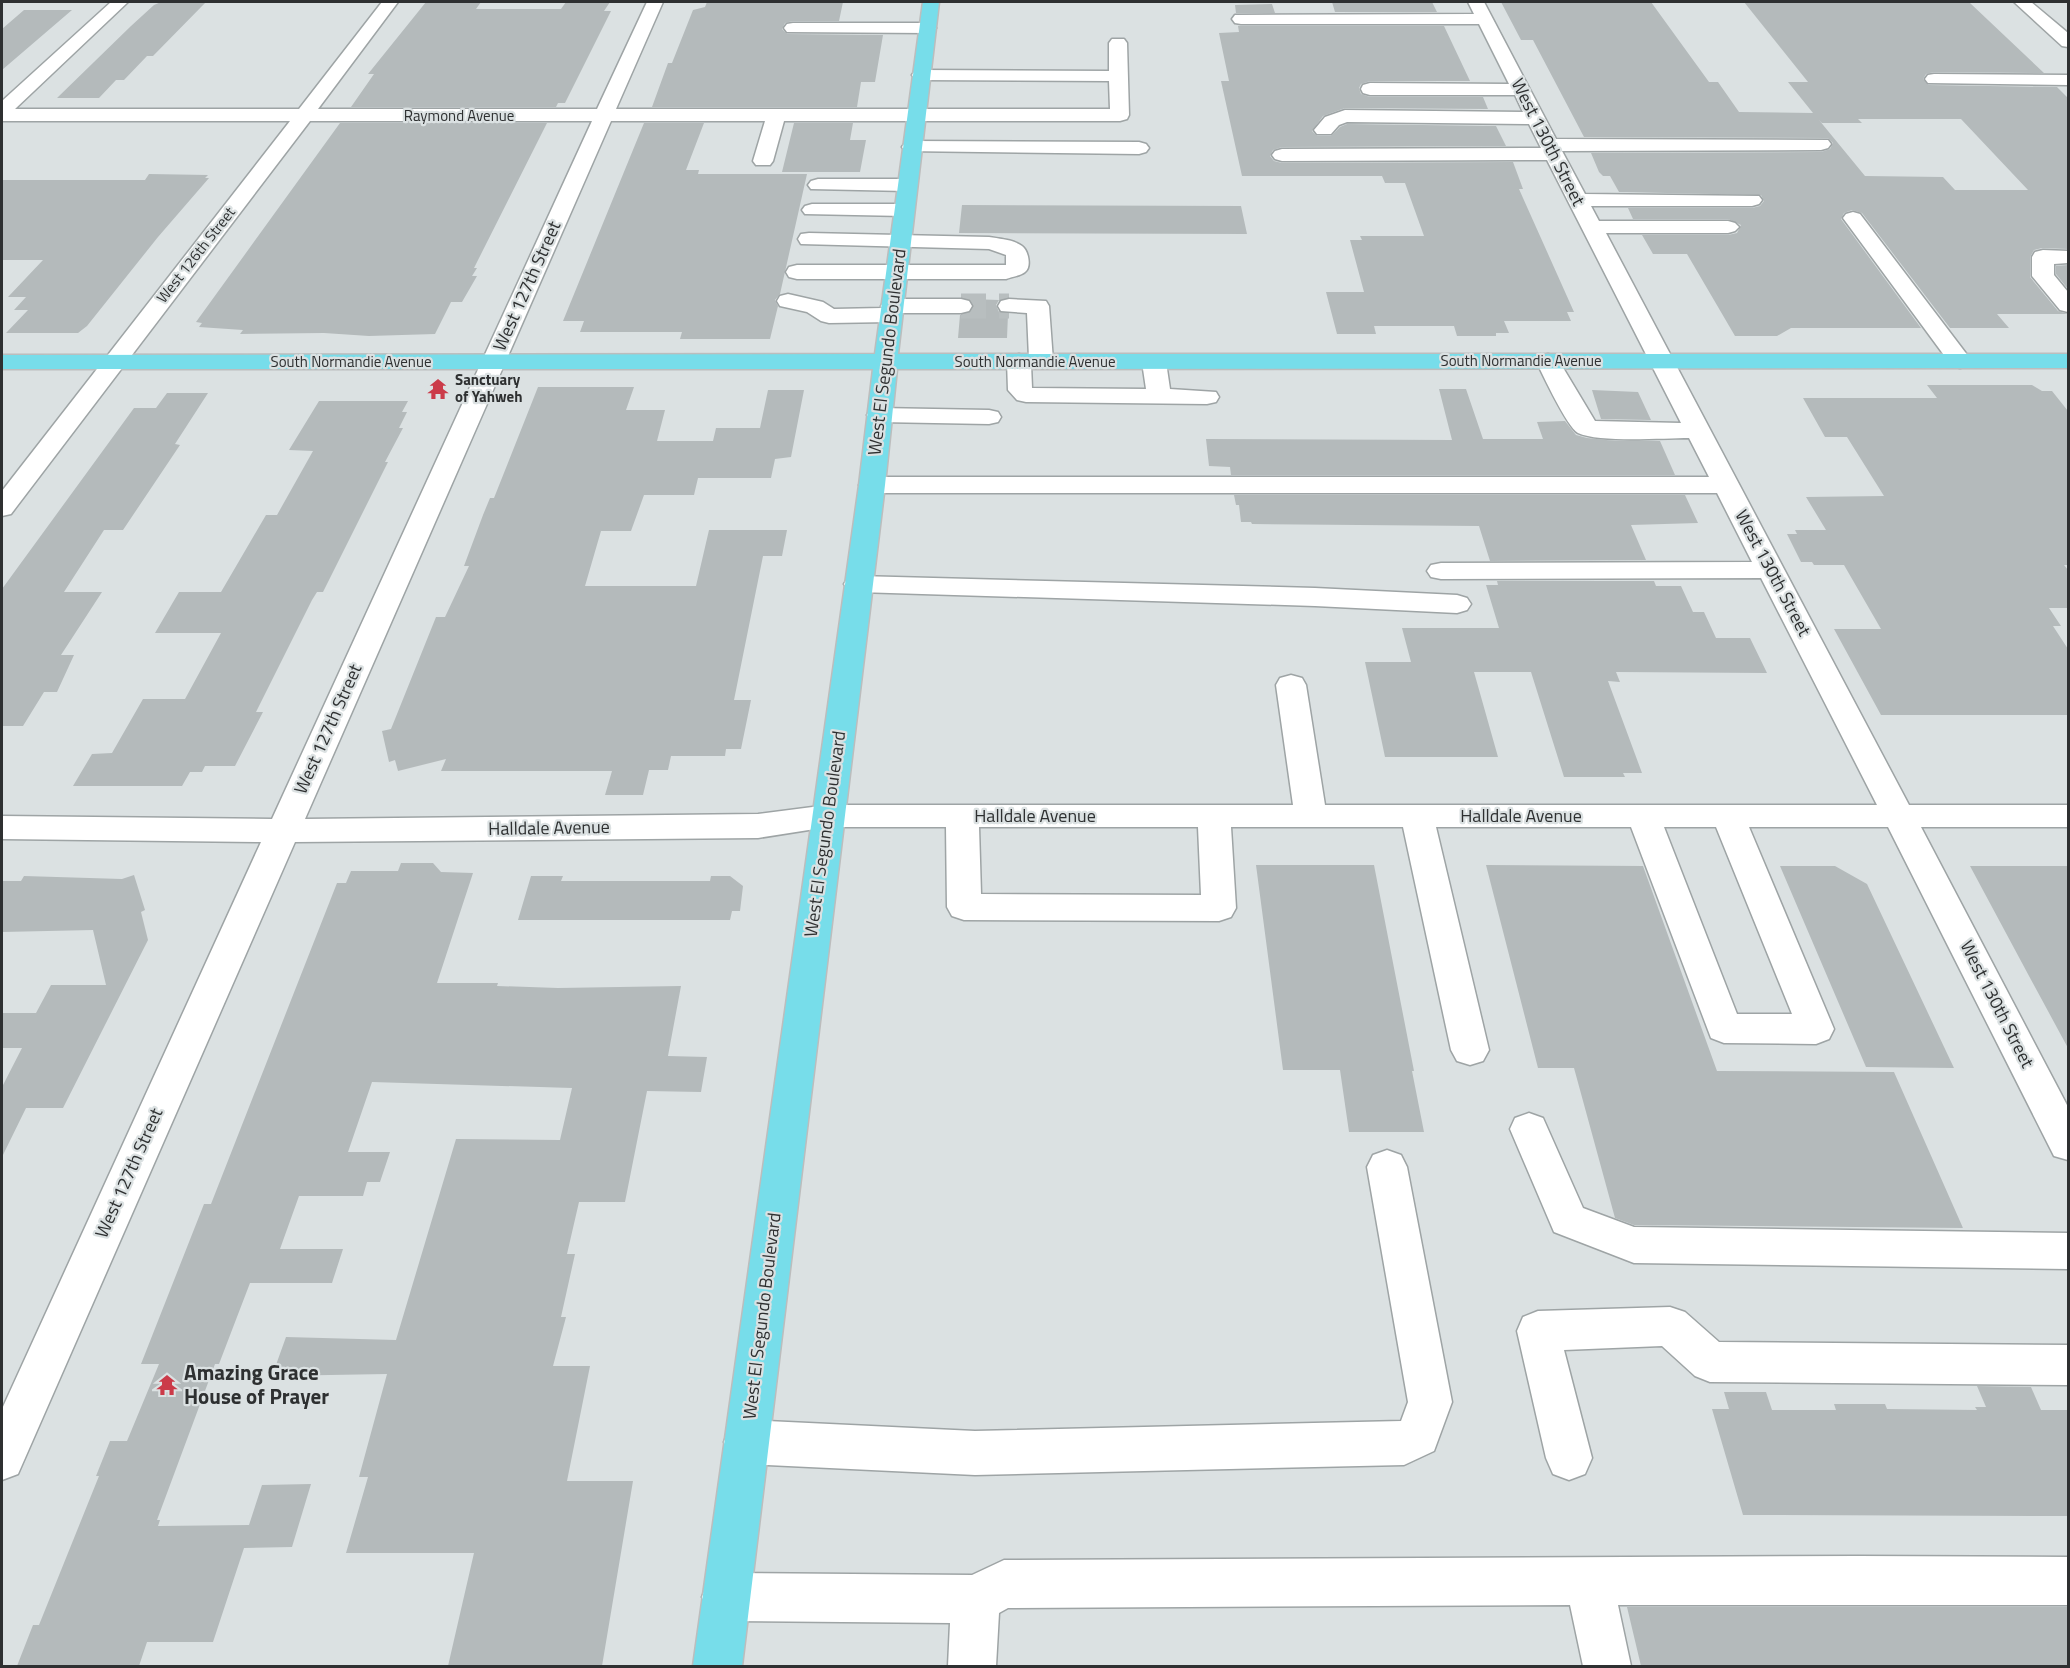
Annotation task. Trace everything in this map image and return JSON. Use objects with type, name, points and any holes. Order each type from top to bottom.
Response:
[{"type":"main road","name":"West El Segundo Boulevard","points":[[717,1666],[872,485],[900,239],[929,15]]},
{"type":"main road","name":"South Normandie Avenue","points":[[2,362],[2068,361]]},
{"type":"street","points":[[2,111],[120,2]]},
{"type":"street","name":"West 126th Street","points":[[2,508],[305,116],[390,2]]},
{"type":"street","name":"West 127th Street","points":[[2,1458],[655,2]]},
{"type":"street","points":[[2022,2],[2068,42]]},
{"type":"street","points":[[1241,19],[1480,10]]},
{"type":"street","name":"West 130th Street","points":[[1480,10],[1660,361],[1901,816],[2068,1144]]},
{"type":"street","points":[[851,15],[929,15]]},
{"type":"street","points":[[793,28],[929,15]]},
{"type":"street","points":[[899,93],[920,84],[1118,76],[1118,43]]},
{"type":"street","name":"Raymond Avenue","points":[[2,116],[1120,115],[1118,76]]},
{"type":"street","points":[[1934,79],[2068,80]]},
{"type":"street","points":[[1370,89],[1521,90]]},
{"type":"street","points":[[809,115],[814,94]]},
{"type":"street","points":[[763,161],[776,115]]},
{"type":"street","points":[[1324,130],[1332,121],[1345,116],[1536,118]]},
{"type":"street","points":[[1282,155],[1821,144]]},
{"type":"street","points":[[912,147],[1139,148]]},
{"type":"street","points":[[818,185],[907,184]]},
{"type":"street","points":[[1578,200],[1752,200]]},
{"type":"street","points":[[812,210],[904,210]]},
{"type":"street","points":[[1853,218],[1960,361]]},
{"type":"street","points":[[1591,227],[1728,227]]},
{"type":"street","points":[[797,272],[1006,272],[1017,268],[1017,252],[1006,246],[957,241],[810,239]]},
{"type":"street","points":[[2068,256],[2043,257],[2043,276],[2068,305]]},
{"type":"street","points":[[788,301],[815,307],[829,316],[961,306]]},
{"type":"street","points":[[1009,306],[1038,306],[1030,361],[1020,390],[1026,395],[1207,397]]},
{"type":"street","points":[[1548,361],[1586,427],[1599,430],[1697,431]]},
{"type":"street","points":[[1155,362],[1159,396]]},
{"type":"street","points":[[879,415],[989,417]]},
{"type":"street","points":[[872,485],[1727,484]]},
{"type":"street","points":[[1441,571],[1770,570]]},
{"type":"street","points":[[858,584],[1316,597],[1457,604]]},
{"type":"street","points":[[1291,685],[1311,816]]},
{"type":"street","name":"Halldale Avenue","points":[[2,827],[282,831],[758,826],[828,816],[2068,816]]},
{"type":"street","points":[[962,816],[964,907],[1219,908],[1214,816]]},
{"type":"street","points":[[1417,816],[1470,1050]]},
{"type":"street","points":[[1643,816],[1724,1028],[1816,1029],[1728,816]]},
{"type":"street","points":[[1528,1129],[1568,1220],[1634,1245],[2068,1251]]},
{"type":"street","points":[[746,1442],[975,1453],[1404,1443],[1418,1436],[1430,1402],[1387,1167]]},
{"type":"street","points":[[1569,1458],[1538,1330],[1670,1326],[1710,1362],[2068,1365]]},
{"type":"street","points":[[1589,1581],[1607,1666]]},
{"type":"street","points":[[726,1597],[976,1599],[1004,1584],[2068,1581]]},
{"type":"street","points":[[972,1666],[976,1599]]},
{"type":"building","points":[[161,2],[206,2],[153,56],[147,56],[124,80],[116,80],[99,98],[57,98],[131,26],[154,5]]},
{"type":"building","points":[[426,2],[481,2],[476,9],[561,9],[566,2],[610,2],[604,11],[611,11],[565,103],[558,103],[556,107],[351,107],[374,74],[368,74]]},
{"type":"building","points":[[707,2],[843,2],[839,21],[793,21],[785,23],[782,29],[787,34],[883,35],[875,82],[861,82],[857,107],[652,107],[668,63],[672,63],[693,10],[705,7]]},
{"type":"building","points":[[1332,2],[1432,2],[1437,12],[1335,12]]},
{"type":"building","points":[[1501,2],[1651,2],[1709,82],[1718,82],[1739,112],[1813,113],[1788,82],[1808,82],[1744,2],[1970,3],[2044,73],[1934,72],[1926,74],[1923,79],[1928,85],[2057,87],[2068,98],[2068,249],[2034,250],[2030,257],[2030,277],[2058,311],[2068,314],[1997,314],[2009,328],[1950,328],[1862,213],[1852,210],[1844,213],[1841,219],[1921,328],[1791,328],[1777,336],[1735,336],[1687,254],[1653,254],[1642,235],[1728,235],[1737,233],[1741,225],[1728,219],[1633,219],[1628,208],[1752,208],[1760,206],[1764,201],[1761,195],[1619,192],[1610,176],[1603,176],[1599,172],[1591,153],[1821,152],[1830,149],[1833,143],[1828,138],[1584,137],[1533,40],[1521,40]],"holes":[[[1858,119],[1961,119],[2028,190],[1955,190],[1943,177],[1865,176],[1819,120],[1822,123],[1862,123]]]},
{"type":"building","points":[[1272,4],[1275,13],[1236,13],[1235,5]]},
{"type":"building","points":[[24,10],[72,10],[2,70],[2,29]]},
{"type":"building","points":[[1238,26],[1444,26],[1470,81],[1370,81],[1361,84],[1359,88],[1361,94],[1370,97],[1483,97],[1488,109],[1345,108],[1323,116],[1312,131],[1317,136],[1331,136],[1347,124],[1496,126],[1506,146],[1282,147],[1273,150],[1270,156],[1274,161],[1282,163],[1513,162],[1523,189],[1519,189],[1574,312],[1567,312],[1571,321],[1504,321],[1509,333],[1496,333],[1496,336],[1457,336],[1454,326],[1374,326],[1376,334],[1337,334],[1326,292],[1364,292],[1350,240],[1362,240],[1360,236],[1424,236],[1405,183],[1385,183],[1382,176],[1242,176],[1221,81],[1229,81],[1219,33],[1239,32]]},
{"type":"building","points":[[340,123],[547,123],[474,268],[477,268],[472,276],[477,276],[462,302],[451,302],[435,334],[369,336],[324,333],[240,334],[243,330],[199,327],[202,323],[196,322]]},
{"type":"building","points":[[644,123],[704,123],[686,170],[699,170],[698,174],[807,174],[780,294],[775,300],[778,306],[770,339],[680,339],[682,332],[580,332],[584,321],[563,321]]},
{"type":"building","points":[[794,123],[853,123],[850,140],[866,140],[860,172],[782,172]]},
{"type":"building","points":[[149,174],[208,175],[205,178],[209,178],[158,237],[87,326],[78,333],[6,333],[28,310],[14,310],[26,297],[8,297],[43,260],[2,260],[2,180],[145,180]]},
{"type":"building","points":[[962,205],[1241,206],[1247,234],[959,233]]},
{"type":"building","points":[[2068,265],[2068,289],[2056,274],[2056,266]]},
{"type":"building","points":[[970,299],[999,300],[996,305],[999,312],[1008,314],[1007,338],[958,338],[960,315],[970,313],[974,307]]},
{"type":"building","points":[[1927,385],[2032,385],[2042,391],[2052,391],[2068,411],[2068,565],[2064,565],[2068,570],[2068,608],[2049,608],[2061,626],[2053,626],[2068,649],[2068,715],[1881,715],[1834,629],[1881,629],[1844,565],[1814,565],[1812,562],[1801,562],[1787,534],[1797,534],[1795,530],[1826,530],[1806,497],[1884,496],[1847,437],[1825,437],[1803,398],[1937,398]]},
{"type":"building","points":[[538,387],[634,387],[626,410],[665,410],[657,441],[713,441],[716,428],[760,428],[768,390],[804,390],[791,457],[775,459],[771,478],[698,478],[694,495],[644,495],[631,531],[601,531],[585,586],[696,586],[709,530],[787,530],[782,556],[763,556],[734,700],[751,700],[741,749],[726,749],[725,756],[671,756],[668,770],[649,770],[643,795],[605,795],[612,771],[441,771],[446,759],[398,771],[395,760],[389,762],[382,731],[391,729],[436,617],[445,617],[469,566],[464,566],[483,515],[490,498],[494,498]]},
{"type":"building","points":[[1439,389],[1466,389],[1483,439],[1543,439],[1537,422],[1565,421],[1576,435],[1587,438],[1616,441],[1660,441],[1675,475],[1231,475],[1230,467],[1209,466],[1206,439],[1452,440]]},
{"type":"building","points":[[1592,390],[1638,392],[1651,420],[1601,419]]},
{"type":"building","points":[[167,393],[208,393],[175,444],[180,445],[123,530],[104,530],[64,592],[102,592],[61,655],[74,655],[57,692],[44,692],[23,726],[2,726],[2,589],[134,408],[156,408]]},
{"type":"building","points":[[319,401],[408,401],[402,412],[407,412],[399,428],[403,428],[385,462],[388,462],[323,592],[317,592],[312,600],[256,712],[263,712],[235,766],[205,766],[202,772],[190,772],[182,786],[73,786],[92,754],[112,753],[143,699],[185,699],[221,633],[155,633],[179,592],[221,592],[266,515],[277,515],[313,451],[289,450]]},
{"type":"building","points":[[1234,495],[1685,495],[1698,523],[1631,525],[1646,560],[1490,561],[1479,526],[1252,524],[1241,522],[1239,505],[1236,505]]},
{"type":"building","points":[[1497,581],[1654,581],[1656,586],[1681,586],[1693,612],[1704,612],[1716,638],[1750,638],[1767,673],[1616,672],[1620,682],[1608,681],[1642,773],[1623,773],[1625,777],[1564,777],[1531,672],[1474,672],[1498,757],[1385,757],[1365,662],[1411,662],[1402,628],[1499,628],[1486,585],[1498,585]]},
{"type":"building","points":[[401,863],[433,863],[441,872],[473,873],[437,983],[498,983],[497,986],[558,988],[681,986],[668,1056],[707,1057],[701,1092],[647,1091],[625,1202],[579,1202],[567,1254],[575,1254],[561,1317],[566,1317],[553,1366],[590,1366],[567,1481],[633,1481],[602,1666],[448,1666],[474,1553],[346,1553],[368,1477],[359,1477],[387,1374],[272,1376],[286,1337],[396,1340],[456,1139],[560,1140],[572,1088],[372,1082],[348,1152],[390,1152],[380,1182],[367,1182],[363,1196],[299,1196],[280,1249],[343,1249],[332,1283],[250,1283],[219,1364],[215,1364],[157,1520],[160,1520],[158,1526],[249,1525],[262,1485],[311,1484],[292,1547],[244,1548],[213,1642],[147,1642],[139,1666],[17,1666],[33,1625],[39,1625],[99,1476],[96,1476],[110,1441],[127,1441],[159,1364],[141,1364],[204,1204],[211,1204],[337,883],[346,883],[351,871],[398,871]]},
{"type":"building","points":[[1256,865],[1374,865],[1424,1132],[1349,1132],[1340,1070],[1283,1070]]},
{"type":"building","points":[[1486,865],[1643,866],[1717,1071],[1894,1072],[1963,1228],[1634,1225],[1615,1218],[1574,1068],[1538,1068]]},
{"type":"building","points":[[1780,866],[1835,866],[1867,884],[1954,1068],[1866,1067]]},
{"type":"building","points":[[1970,866],[2068,866],[2068,1048],[2029,976]]},
{"type":"building","points":[[134,875],[145,910],[141,912],[148,940],[63,1108],[26,1108],[2,1157],[2,1087],[22,1048],[2,1048],[2,1013],[36,1013],[51,985],[106,985],[93,930],[2,932],[2,881],[21,881],[24,876],[122,879]]},
{"type":"building","points":[[531,876],[563,876],[561,881],[710,881],[711,876],[730,876],[743,886],[740,911],[732,911],[730,920],[518,920]]},
{"type":"building","points":[[1977,1386],[2031,1387],[2041,1410],[2068,1410],[2068,1516],[1743,1515],[1712,1409],[1729,1409],[1724,1392],[1766,1392],[1772,1410],[1836,1410],[1834,1404],[1885,1404],[1887,1409],[1977,1410],[1975,1407],[1986,1407]]},
{"type":"building","points":[[1627,1607],[2068,1607],[2068,1666],[1641,1666]]},
{"type":"tunnel","points":[[961,306],[1009,306]]},
{"type":"place","name":"Sanctuary of Yahweh","points":[[438,389]]},
{"type":"place","name":"Amazing Grace House of Prayer","points":[[167,1385]]}]
